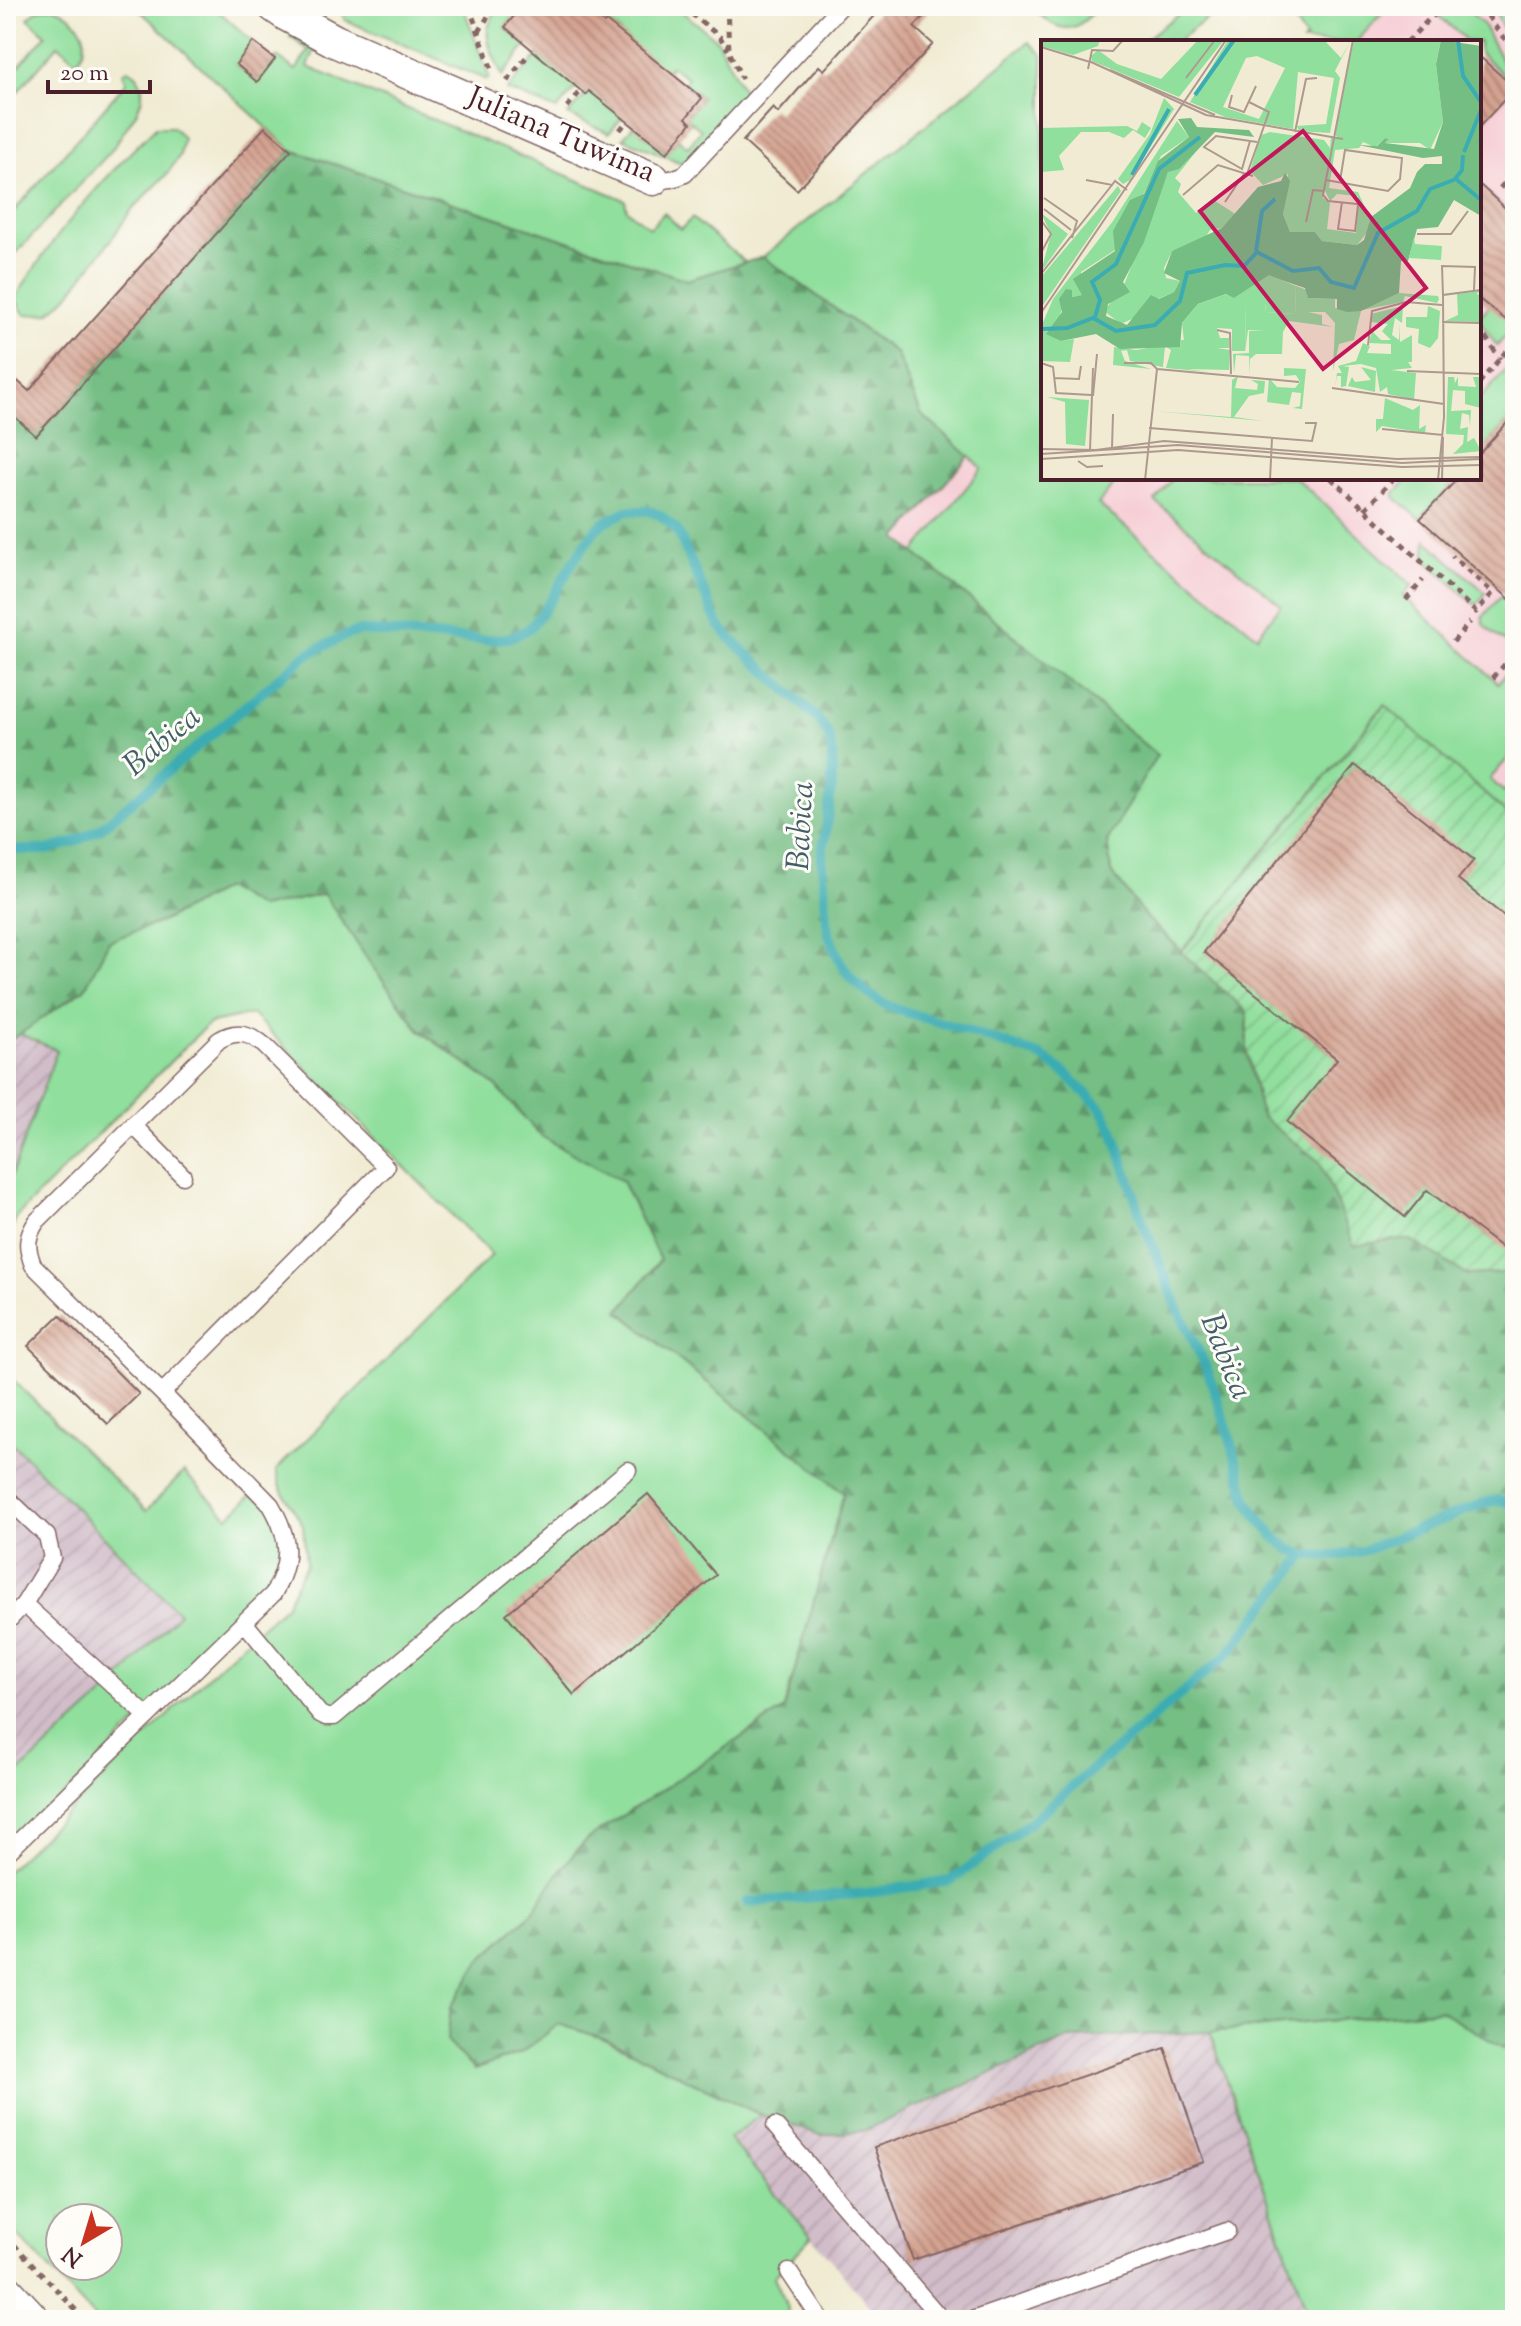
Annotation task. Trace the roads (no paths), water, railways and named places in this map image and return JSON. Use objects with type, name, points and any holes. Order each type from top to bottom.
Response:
[{"type":"street","name":"Juliana Tuwima","points":[[274,6],[335,41],[653,179]]},
{"type":"street","points":[[6,2290],[34,2320]]},
{"type":"lane","name":"Juliana Tuwima","points":[[653,179],[674,179],[685,174],[841,6]]},
{"type":"lane","points":[[6,1854],[273,1594],[283,1576],[287,1560],[286,1542],[281,1522],[271,1505],[33,1265],[27,1249],[29,1234],[37,1221],[219,1040],[242,1033],[265,1046],[386,1167],[162,1393]]},
{"type":"lane","points":[[133,1125],[183,1176]]},
{"type":"lane","points":[[244,1622],[320,1714],[334,1717],[628,1470]]},
{"type":"lane","points":[[6,1497],[47,1536],[52,1558],[24,1604],[6,1623]]},
{"type":"lane","points":[[24,1604],[147,1716]]},
{"type":"lane","points":[[775,2126],[942,2320]]},
{"type":"lane","points":[[972,2320],[1227,2231]]},
{"type":"lane","points":[[789,2272],[821,2320]]},
{"type":"waterway","name":"Babica","points":[[6,850],[47,850],[75,842],[101,828],[306,655],[346,635],[360,631],[486,640],[521,633],[530,628],[549,603],[596,529],[627,511],[649,511],[660,515],[677,530],[718,624],[818,719],[828,734],[832,751],[832,784],[822,857],[828,932],[848,974],[882,1003],[1041,1056],[1066,1074],[1101,1108],[1113,1130],[1143,1222],[1179,1311],[1207,1369],[1247,1500],[1262,1523],[1291,1550],[1305,1555],[1335,1556],[1363,1551],[1484,1503],[1498,1500],[1515,1504]]},
{"type":"waterway","points":[[747,1902],[867,1893],[950,1881],[1028,1824],[1228,1654],[1305,1555]]}]
